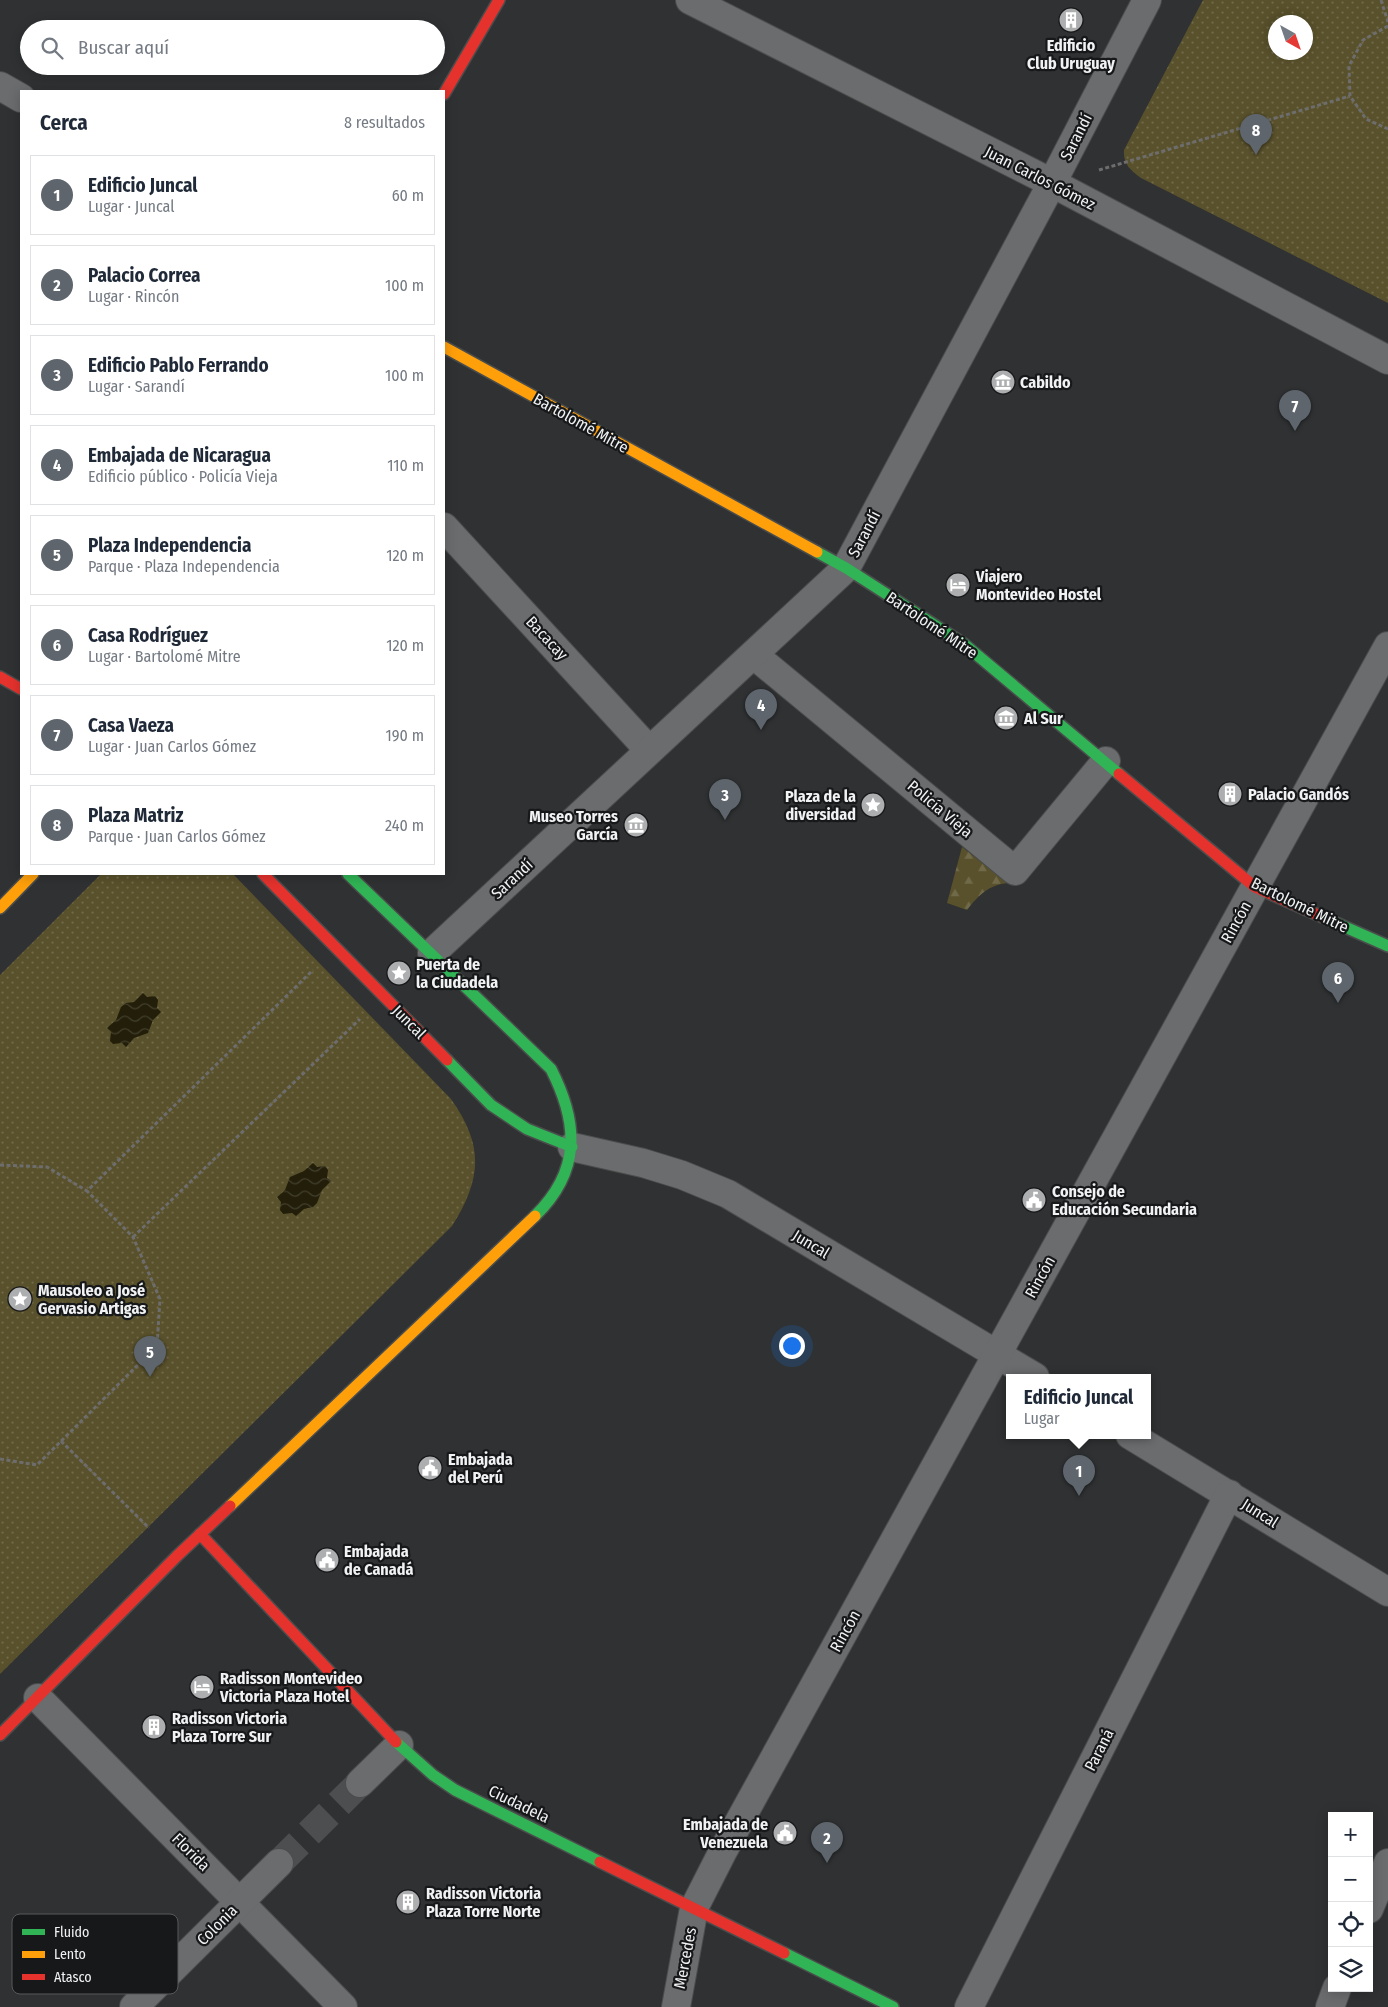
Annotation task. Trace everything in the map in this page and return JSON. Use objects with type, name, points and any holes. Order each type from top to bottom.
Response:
[{"type":"street","points":[[445,92],[499,0]]},
{"type":"street","name":"Juan Carlos Gómez","points":[[690,0],[1052,184],[1388,360]]},
{"type":"street","name":"Sarandí","points":[[432,953],[846,568],[1052,184],[1147,0]]},
{"type":"street","points":[[0,86],[20,97]]},
{"type":"street","name":"Bartolomé Mitre","points":[[445,348],[846,568],[964,644],[1255,887],[1388,946]]},
{"type":"street","name":"Bacacay","points":[[445,528],[649,750]]},
{"type":"street","name":"Rincón","points":[[694,1908],[723,1851],[1388,646]]},
{"type":"street","name":"Policía Vieja","points":[[754,655],[1015,871],[1106,761]]},
{"type":"street","points":[[0,677],[20,688]]},
{"type":"street","points":[[0,908],[32,875]]},
{"type":"street","name":"Juncal","points":[[264,875],[491,1105],[527,1129],[572,1147],[643,1163],[682,1175],[728,1194],[1030,1374]]},
{"type":"street","points":[[0,1735],[200,1534],[531,1221],[553,1198],[566,1172],[572,1147],[571,1117],[564,1091],[552,1069],[349,875]]},
{"type":"street","name":"Juncal","points":[[1137,1439],[1388,1592]]},
{"type":"street","name":"Paraná","points":[[969,2007],[1229,1494]]},
{"type":"street","name":"Ciudadela","points":[[200,1534],[399,1745],[433,1775],[454,1790],[893,2007]]},
{"type":"street","name":"Florida","points":[[38,1698],[343,2007]]},
{"type":"street","points":[[360,1783],[399,1745]]},
{"type":"street","name":"Colonia","points":[[178,1963],[279,1863]]},
{"type":"street","points":[[1372,1902],[1388,1863]]},
{"type":"street","name":"Mercedes","points":[[676,2007],[694,1908]]},
{"type":"street","points":[[1330,2007],[1336,1992]]},
{"type":"street","name":"Colonia","points":[[134,2007],[147,1994]]},
{"type":"path","points":[[1381,0],[1388,22]]},
{"type":"path","points":[[1388,26],[1363,40],[1348,66],[1350,96],[1366,119],[1388,129]]},
{"type":"path","points":[[1052,184],[1350,96]]},
{"type":"path","points":[[87,1191],[320,963]]},
{"type":"path","points":[[133,1237],[360,1018]]},
{"type":"path","points":[[0,1165],[47,1167],[87,1191],[133,1237],[160,1299],[157,1346],[37,1464],[0,1459]]},
{"type":"path","points":[[61,1441],[149,1528]]},
{"type":"green space","points":[[1203,0],[1388,0],[1388,303],[1141,178],[1128,166],[1124,150]]},
{"type":"green space","points":[[962,847],[1008,883],[989,888],[967,910],[947,903]]},
{"type":"green space","points":[[100,875],[234,875],[451,1099],[462,1116],[469,1132],[474,1147],[475,1162],[474,1177],[469,1193],[452,1226],[0,1674],[0,975]]},
{"type":"water","points":[[143,993],[147,997],[155,996],[158,1000],[157,1008],[161,1012],[153,1020],[148,1033],[134,1038],[126,1047],[122,1043],[113,1044],[110,1041],[111,1032],[107,1028],[116,1020],[121,1007],[126,1003],[134,1002]]},
{"type":"water","points":[[313,1163],[317,1167],[325,1166],[328,1170],[327,1178],[331,1181],[322,1190],[317,1203],[313,1207],[304,1209],[296,1216],[292,1213],[283,1214],[280,1210],[281,1202],[277,1197],[285,1190],[290,1177],[304,1171]]},
{"type":"tunnel","points":[[279,1863],[360,1783]]},
{"type":"traffic: fast","points":[[817,552],[846,568],[964,644],[1119,774]]},
{"type":"traffic: fast","points":[[349,875],[551,1069],[567,1109],[571,1146],[568,1164],[561,1182],[550,1199],[535,1216]]},
{"type":"traffic: fast","points":[[1327,919],[1388,946]]},
{"type":"traffic: fast","points":[[447,1060],[491,1105],[527,1129],[572,1147]]},
{"type":"traffic: fast","points":[[396,1742],[433,1775],[455,1790],[600,1862]]},
{"type":"traffic: fast","points":[[784,1953],[893,2007]]},
{"type":"traffic: slow","points":[[445,348],[817,552]]},
{"type":"traffic: slow","points":[[0,908],[32,875]]},
{"type":"traffic: slow","points":[[230,1506],[535,1216]]},
{"type":"traffic: jam","points":[[445,92],[499,0]]},
{"type":"traffic: jam","points":[[0,677],[20,688]]},
{"type":"traffic: jam","points":[[1119,774],[1255,887],[1327,919]]},
{"type":"traffic: jam","points":[[264,875],[447,1060]]},
{"type":"traffic: jam","points":[[0,1735],[177,1556],[230,1506]]},
{"type":"traffic: jam","points":[[200,1534],[396,1742]]},
{"type":"traffic: jam","points":[[600,1862],[784,1953]]},
{"type":"place","name":"Edificio Club Uruguay","points":[[1071,20]]},
{"type":"place","name":"Plaza Matriz","points":[[1256,155]]},
{"type":"place","name":"Cabildo","points":[[1003,382]]},
{"type":"place","name":"Casa Vaeza","points":[[1295,431]]},
{"type":"place","name":"Viajero Montevideo Hostel","points":[[958,585]]},
{"type":"place","name":"Al Sur","points":[[1006,718]]},
{"type":"place","name":"Embajada de Nicaragua","points":[[761,730]]},
{"type":"place","name":"Palacio Gandós","points":[[1230,794]]},
{"type":"place","name":"Plaza de la diversidad","points":[[873,805]]},
{"type":"place","name":"Edificio Pablo Ferrando","points":[[725,820]]},
{"type":"place","name":"Museo Torres García","points":[[636,825]]},
{"type":"place","name":"Puerta de la Ciudadela","points":[[399,973]]},
{"type":"place","name":"Casa Rodríguez","points":[[1338,1003]]},
{"type":"place","name":"Consejo de Educación Secundaria","points":[[1034,1200]]},
{"type":"place","name":"Mausoleo a José Gervasio Artigas","points":[[20,1299]]},
{"type":"place","name":"Plaza Independencia","points":[[150,1377]]},
{"type":"place","name":"Embajada del Perú","points":[[430,1468]]},
{"type":"place","name":"Edificio Juncal","points":[[1079,1496]]},
{"type":"place","name":"Embajada de Canadá","points":[[327,1560]]},
{"type":"place","name":"Radisson Montevideo Victoria Plaza Hotel","points":[[202,1687]]},
{"type":"place","name":"Radisson Victoria Plaza Torre Sur","points":[[154,1727]]},
{"type":"place","name":"Embajada de Venezuela","points":[[785,1833]]},
{"type":"place","name":"Palacio Correa","points":[[827,1863]]},
{"type":"place","name":"Radisson Victoria Plaza Torre Norte","points":[[408,1902]]}]
